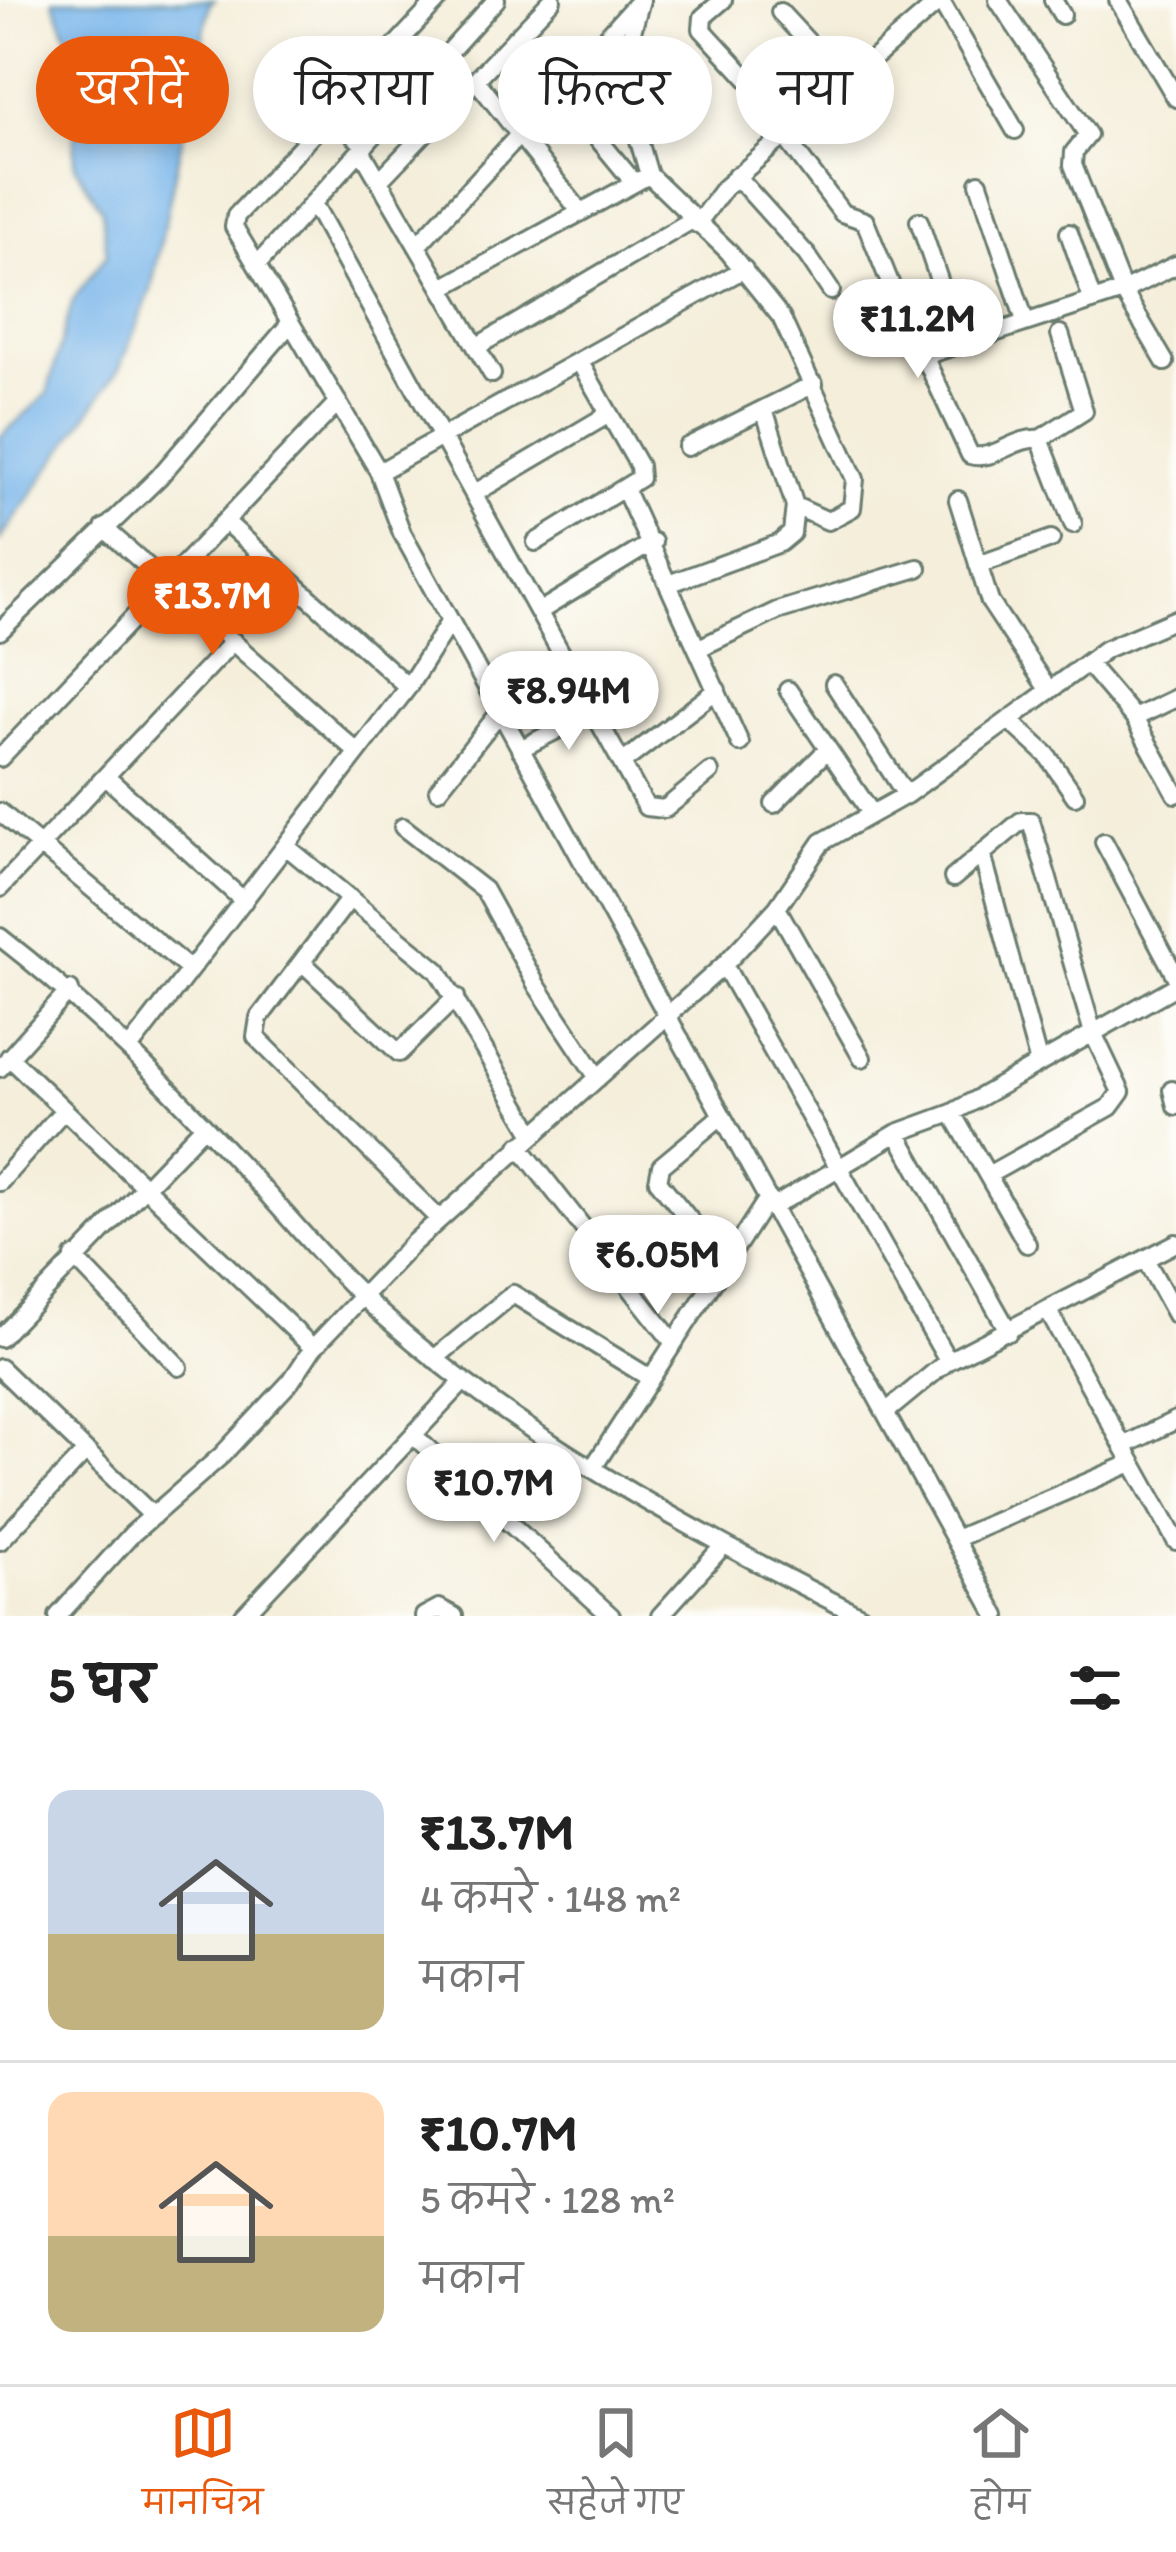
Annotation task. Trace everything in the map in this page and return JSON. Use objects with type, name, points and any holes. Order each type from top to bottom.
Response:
[{"type":"street","points":[[404,36],[438,0]]},
{"type":"street","points":[[517,36],[552,0]]},
{"type":"street","points":[[608,36],[640,0]]},
{"type":"street","points":[[640,0],[625,56],[665,80],[638,137],[640,178]]},
{"type":"street","points":[[723,0],[704,17],[702,29],[736,70]]},
{"type":"street","points":[[894,40],[941,0],[1015,130]]},
{"type":"street","points":[[998,0],[1088,135],[1074,152],[1073,164],[1123,291],[1165,362]]},
{"type":"street","points":[[1118,0],[1176,98]]},
{"type":"street","points":[[257,265],[484,4]]},
{"type":"street","points":[[780,12],[802,36]]},
{"type":"street","points":[[379,181],[498,56]]},
{"type":"street","points":[[476,80],[498,108]]},
{"type":"street","points":[[303,144],[236,216],[234,227],[288,326],[379,472],[445,632],[500,712],[997,1616]]},
{"type":"street","points":[[359,144],[492,374]]},
{"type":"street","points":[[417,246],[511,144]]},
{"type":"street","points":[[526,144],[578,210]]},
{"type":"street","points":[[609,144],[640,178],[744,269],[781,317],[856,479],[852,508],[829,521],[795,506]]},
{"type":"street","points":[[476,347],[694,222],[772,144]]},
{"type":"street","points":[[796,144],[842,213],[865,221],[970,455],[984,457],[1029,438],[1040,439],[1084,411],[1060,334]]},
{"type":"street","points":[[736,176],[807,255],[831,291]]},
{"type":"street","points":[[442,288],[640,178]]},
{"type":"street","points":[[979,183],[1025,321]]},
{"type":"street","points":[[313,203],[646,807],[659,812],[710,772]]},
{"type":"street","points":[[919,221],[961,345]]},
{"type":"street","points":[[1069,233],[1092,299]]},
{"type":"street","points":[[924,356],[1123,291],[1176,265]]},
{"type":"street","points":[[379,472],[744,269]]},
{"type":"street","points":[[0,631],[159,477],[288,326]]},
{"type":"street","points":[[536,542],[625,490],[641,472],[579,361]]},
{"type":"street","points":[[687,447],[814,384]]},
{"type":"street","points":[[0,758],[338,402]]},
{"type":"street","points":[[671,583],[780,543],[796,526],[795,506],[764,410]]},
{"type":"street","points":[[475,493],[609,414]]},
{"type":"street","points":[[1040,439],[1073,524]]},
{"type":"street","points":[[625,490],[653,542],[740,743]]},
{"type":"street","points":[[958,500],[990,602],[1049,691]]},
{"type":"street","points":[[227,523],[408,687]]},
{"type":"street","points":[[104,528],[356,752]]},
{"type":"street","points":[[978,565],[1051,539]]},
{"type":"street","points":[[540,611],[653,542]]},
{"type":"street","points":[[699,649],[777,610],[918,568]]},
{"type":"street","points":[[70,1612],[152,1516],[222,1455],[291,1381],[313,1348],[361,1295],[724,964],[777,908],[822,842],[870,811],[906,795],[1087,663],[1176,619]]},
{"type":"street","points":[[129,1049],[287,847],[445,632]]},
{"type":"street","points":[[0,889],[233,641]]},
{"type":"street","points":[[1087,663],[1134,718],[1176,794]]},
{"type":"street","points":[[834,684],[906,795]]},
{"type":"street","points":[[622,763],[717,690]]},
{"type":"street","points":[[788,690],[870,811]]},
{"type":"street","points":[[1134,718],[1176,698]]},
{"type":"street","points":[[520,749],[594,711]]},
{"type":"street","points":[[438,790],[500,712]]},
{"type":"street","points":[[1010,720],[1047,755],[1075,796]]},
{"type":"street","points":[[774,804],[828,748]]},
{"type":"street","points":[[106,777],[244,901]]},
{"type":"street","points":[[0,812],[189,969]]},
{"type":"street","points":[[953,878],[1021,821],[1031,821],[1094,1033],[1119,1083],[1118,1099],[988,1175]]},
{"type":"street","points":[[403,827],[484,890],[537,986],[598,1078]]},
{"type":"street","points":[[594,1466],[725,1263],[770,1202],[897,1133],[952,1113],[1176,982],[1104,842]]},
{"type":"street","points":[[287,847],[430,962],[456,998],[526,1140],[673,1342]]},
{"type":"street","points":[[982,854],[1039,1064]]},
{"type":"street","points":[[350,898],[260,1018],[256,1037],[440,1219]]},
{"type":"street","points":[[777,908],[862,1058]]},
{"type":"street","points":[[0,937],[70,990],[361,1295],[462,1383],[723,1546],[861,1616]]},
{"type":"street","points":[[302,962],[399,1053],[456,998]]},
{"type":"street","points":[[724,964],[947,1361]]},
{"type":"street","points":[[70,990],[5,1063],[64,1110],[313,1348]]},
{"type":"street","points":[[0,1182],[64,1110]]},
{"type":"street","points":[[952,1113],[1027,1244]]},
{"type":"street","points":[[720,1117],[662,1166],[658,1181],[725,1263]]},
{"type":"street","points":[[0,1338],[204,1126]]},
{"type":"street","points":[[897,1133],[1009,1332]]},
{"type":"street","points":[[886,1412],[947,1361],[1176,1243]]},
{"type":"street","points":[[74,1256],[179,1366]]},
{"type":"street","points":[[1145,1259],[1176,1315]]},
{"type":"street","points":[[434,1359],[513,1294],[650,1378]]},
{"type":"street","points":[[1048,1311],[1176,1541]]},
{"type":"street","points":[[0,1368],[152,1516]]},
{"type":"street","points":[[243,1616],[462,1383]]},
{"type":"street","points":[[1123,1446],[1176,1420]]},
{"type":"street","points":[[413,1435],[611,1616]]},
{"type":"street","points":[[0,1541],[86,1451]]},
{"type":"street","points":[[955,1539],[1132,1463]]},
{"type":"street","points":[[660,1616],[723,1546]]},
{"type":"street","points":[[424,1616],[439,1608],[454,1616]]},
{"type":"water","points":[[53,0],[216,0],[210,3],[203,36],[67,36]]},
{"type":"water","points":[[74,144],[181,144],[151,290],[119,369],[0,540],[0,437],[47,394],[73,300],[107,254],[102,210],[75,166]]}]
